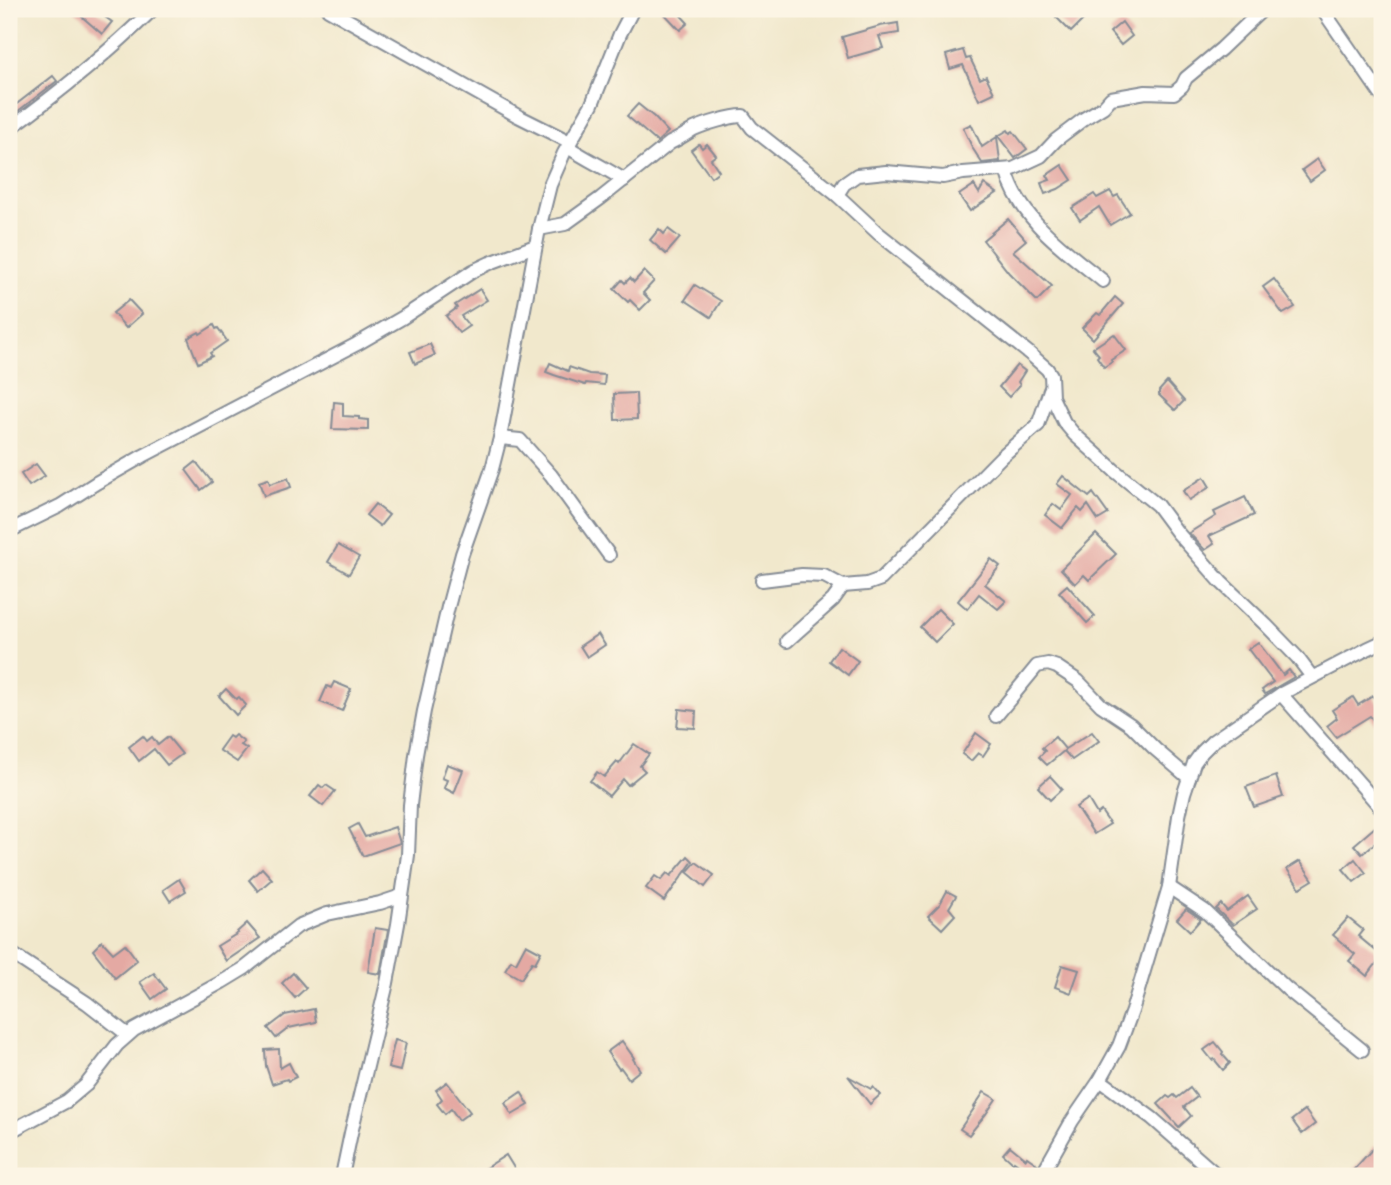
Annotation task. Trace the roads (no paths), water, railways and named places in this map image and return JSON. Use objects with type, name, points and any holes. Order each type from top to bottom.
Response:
[{"type":"street","points":[[9,129],[84,72],[153,9]]},
{"type":"street","points":[[328,9],[569,145],[588,161],[624,180]]},
{"type":"street","points":[[342,1176],[387,983],[408,855],[414,767],[424,710],[459,567],[500,439],[539,229],[550,185],[592,104],[620,34],[634,9]]},
{"type":"street","points":[[837,195],[844,184],[857,175],[886,172],[943,177],[1019,167],[1041,156],[1071,128],[1103,107],[1111,98],[1146,92],[1174,93],[1186,78],[1263,9]]},
{"type":"street","points":[[1322,9],[1382,96]]},
{"type":"street","points":[[539,229],[565,224],[670,143],[695,129],[734,116],[743,116],[752,128],[837,195],[878,233],[1047,369],[1052,380],[1051,387],[1038,425],[991,467],[881,579],[867,584],[843,586],[824,576],[802,575],[762,580]]},
{"type":"street","points":[[1006,170],[1017,197],[1046,234],[1103,281]]},
{"type":"street","points":[[9,531],[60,506],[143,456],[357,344],[473,271],[536,246]]},
{"type":"street","points":[[1051,387],[1057,409],[1074,434],[1157,505],[1221,582],[1289,649],[1312,677]]},
{"type":"street","points":[[500,439],[520,440],[551,475],[609,555]]},
{"type":"street","points":[[788,641],[833,600],[843,586]]},
{"type":"street","points":[[1041,1176],[1119,1046],[1132,1011],[1169,887],[1179,816],[1194,763],[1213,741],[1281,694],[1382,642]]},
{"type":"street","points":[[996,716],[1037,666],[1048,664],[1078,681],[1101,705],[1131,725],[1154,749],[1189,778]]},
{"type":"street","points":[[1281,694],[1382,809]]},
{"type":"street","points":[[1169,887],[1205,911],[1287,989],[1362,1050]]},
{"type":"street","points":[[9,1132],[67,1101],[86,1085],[117,1045],[134,1030],[245,968],[298,926],[327,914],[401,897]]},
{"type":"street","points":[[9,952],[87,1003],[128,1035]]},
{"type":"street","points":[[1100,1080],[1152,1118],[1218,1176]]}]
